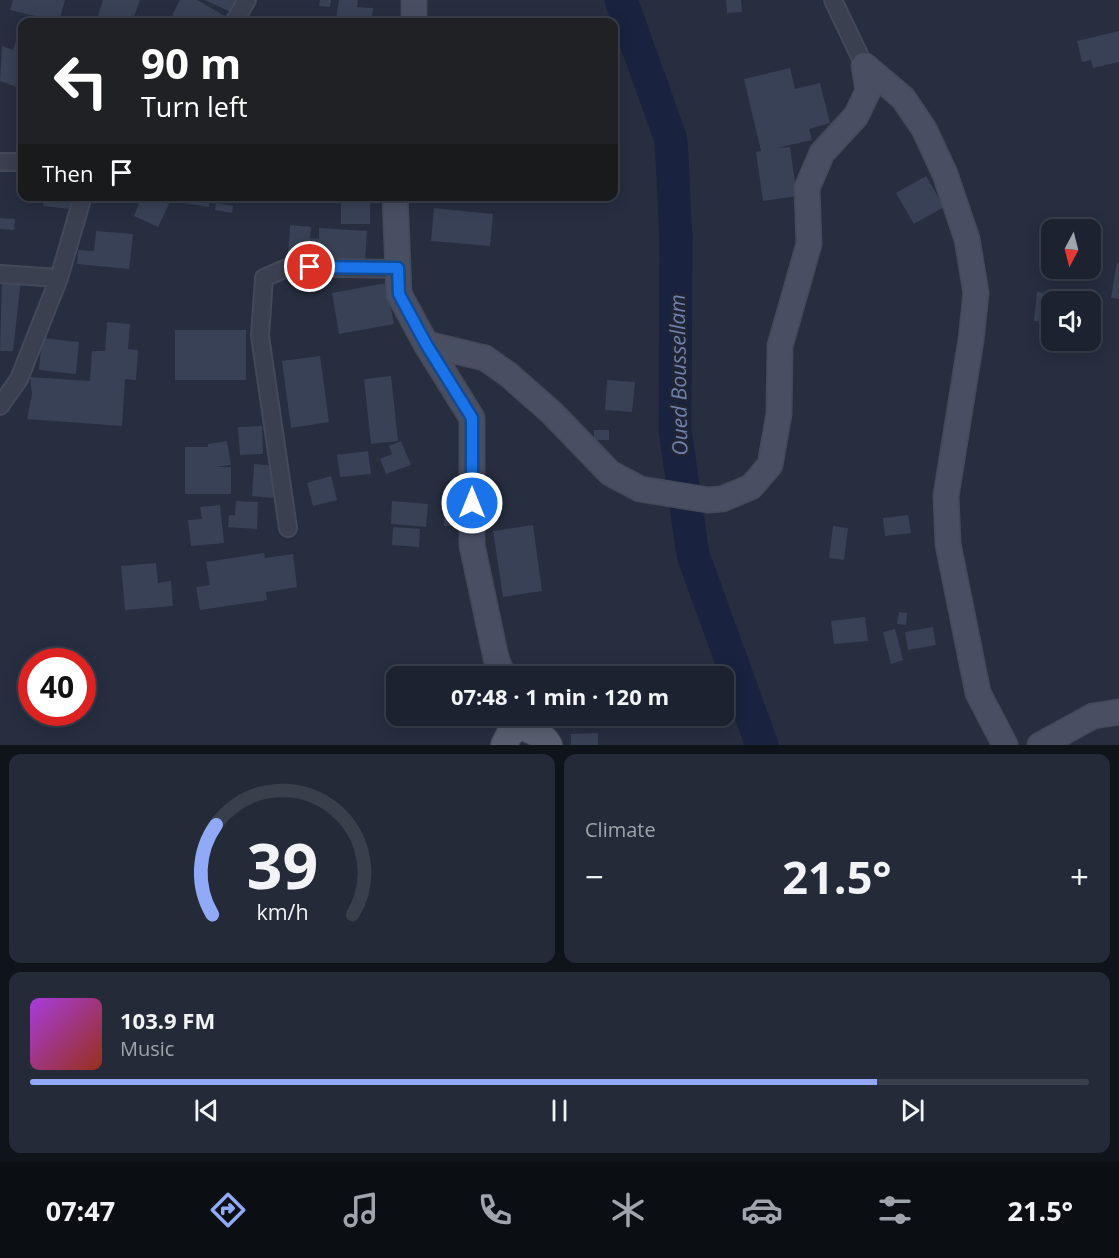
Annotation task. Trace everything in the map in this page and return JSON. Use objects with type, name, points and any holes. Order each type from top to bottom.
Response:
[{"type":"main road","points":[[513,729],[533,731],[549,745]]},
{"type":"street","points":[[236,18],[247,0]]},
{"type":"street","points":[[414,0],[414,18]]},
{"type":"street","points":[[426,344],[485,358],[552,413],[610,473],[640,489],[708,500],[722,499],[750,487],[770,465],[778,414],[780,346],[809,244],[807,188],[822,153],[856,116],[868,91],[864,64],[833,0]]},
{"type":"street","points":[[864,64],[903,98],[924,129],[945,174],[967,239],[976,293],[971,340],[945,496],[948,544],[978,693],[1005,745]]},
{"type":"street","points":[[0,162],[18,162]]},
{"type":"street","points":[[0,406],[20,379],[59,278],[82,201]]},
{"type":"street","points":[[395,201],[399,294],[426,344],[472,418],[472,545],[499,666]]},
{"type":"street","points":[[288,528],[260,336],[264,278],[289,267],[398,268]]},
{"type":"street","points":[[0,274],[59,278]]},
{"type":"street","points":[[1040,745],[1093,716],[1119,712]]},
{"type":"building","points":[[13,0],[65,0],[60,18],[43,18],[10,10]]},
{"type":"building","points":[[103,0],[140,0],[133,18],[97,18]]},
{"type":"building","points":[[180,0],[197,0],[225,16],[224,18],[177,18],[172,15]]},
{"type":"building","points":[[204,0],[245,0],[238,15]]},
{"type":"building","points":[[320,0],[331,0],[330,7],[319,6]]},
{"type":"building","points":[[339,0],[358,0],[357,7],[373,8],[372,18],[336,18]]},
{"type":"building","points":[[726,0],[741,0],[742,12],[727,13]]},
{"type":"building","points":[[1119,31],[1119,62],[1093,68],[1091,60],[1082,62],[1077,41]]},
{"type":"building","points":[[18,34],[18,88],[0,81],[2,46],[13,50]]},
{"type":"building","points":[[790,68],[795,89],[820,83],[830,123],[809,129],[812,140],[777,148],[790,147],[797,196],[763,201],[756,152],[761,151],[744,79]]},
{"type":"building","points":[[926,176],[944,207],[914,224],[896,193]]},
{"type":"building","points":[[44,201],[71,201],[70,209],[43,206]]},
{"type":"building","points":[[140,201],[162,201],[169,204],[158,227],[134,216]]},
{"type":"building","points":[[184,201],[210,201],[209,207],[184,203]]},
{"type":"building","points":[[341,201],[370,201],[370,224],[341,224]]},
{"type":"building","points":[[216,203],[233,206],[232,213],[215,210]]},
{"type":"building","points":[[434,208],[493,214],[490,246],[431,241]]},
{"type":"building","points":[[0,218],[15,219],[14,230],[0,229]]},
{"type":"building","points":[[290,225],[311,227],[310,238],[319,239],[319,228],[367,231],[365,263],[288,258]]},
{"type":"building","points":[[96,231],[133,234],[129,269],[77,264],[78,250],[94,251]]},
{"type":"building","points":[[1117,263],[1119,264],[1119,299],[1111,298]]},
{"type":"building","points":[[2,279],[21,280],[13,351],[0,351]]},
{"type":"building","points":[[386,283],[394,324],[339,334],[332,293]]},
{"type":"building","points":[[1037,292],[1041,292],[1041,322],[1034,321]]},
{"type":"building","points":[[107,322],[130,324],[128,349],[138,350],[136,380],[125,379],[122,426],[27,419],[32,394],[30,377],[90,381],[92,351],[105,351]]},
{"type":"building","points":[[175,330],[246,330],[246,380],[175,380]]},
{"type":"building","points":[[42,338],[79,342],[76,374],[39,370]]},
{"type":"building","points":[[320,356],[329,422],[291,428],[282,361]]},
{"type":"building","points":[[391,376],[398,441],[371,444],[364,379]]},
{"type":"building","points":[[607,380],[635,382],[632,412],[605,410]]},
{"type":"building","points":[[262,426],[263,454],[240,455],[238,427]]},
{"type":"building","points":[[594,430],[609,430],[609,440],[594,440]]},
{"type":"building","points":[[227,441],[231,465],[215,467],[231,467],[231,494],[185,494],[185,447],[208,447],[208,444]]},
{"type":"building","points":[[401,441],[411,465],[386,474],[380,459],[392,454],[389,446]]},
{"type":"building","points":[[368,451],[371,474],[340,477],[337,455]]},
{"type":"building","points":[[254,464],[276,466],[273,498],[252,496]]},
{"type":"building","points":[[331,476],[337,500],[313,506],[307,483]]},
{"type":"building","points":[[236,501],[258,502],[257,529],[228,527],[229,515],[235,515]]},
{"type":"building","points":[[392,501],[428,504],[426,527],[391,524]]},
{"type":"building","points":[[443,504],[461,504],[462,525],[444,526]]},
{"type":"building","points":[[220,505],[224,543],[191,546],[188,520],[202,519],[200,507]]},
{"type":"building","points":[[908,515],[911,533],[885,536],[883,518]]},
{"type":"building","points":[[533,525],[542,591],[503,597],[493,531]]},
{"type":"building","points":[[833,526],[848,528],[844,560],[829,558]]},
{"type":"building","points":[[393,527],[420,529],[419,547],[392,545]]},
{"type":"building","points":[[264,553],[265,558],[293,554],[297,587],[266,592],[267,600],[200,610],[196,587],[210,585],[206,562]]},
{"type":"building","points":[[156,563],[158,583],[171,581],[173,606],[125,610],[121,566]]},
{"type":"building","points":[[899,612],[907,613],[906,625],[897,624]]},
{"type":"building","points":[[865,617],[868,641],[834,644],[831,621]]},
{"type":"building","points":[[933,627],[936,645],[908,650],[905,632]]},
{"type":"building","points":[[895,629],[903,660],[891,664],[883,632]]},
{"type":"building","points":[[598,733],[598,745],[571,745],[571,734]]},
{"type":"waterway","name":"Oued Boussellam","points":[[621,0],[671,140],[676,239],[675,430],[693,555],[762,745]]},
{"type":"route","points":[[310,267],[398,268],[399,294],[426,344],[472,418],[472,503]]}]
